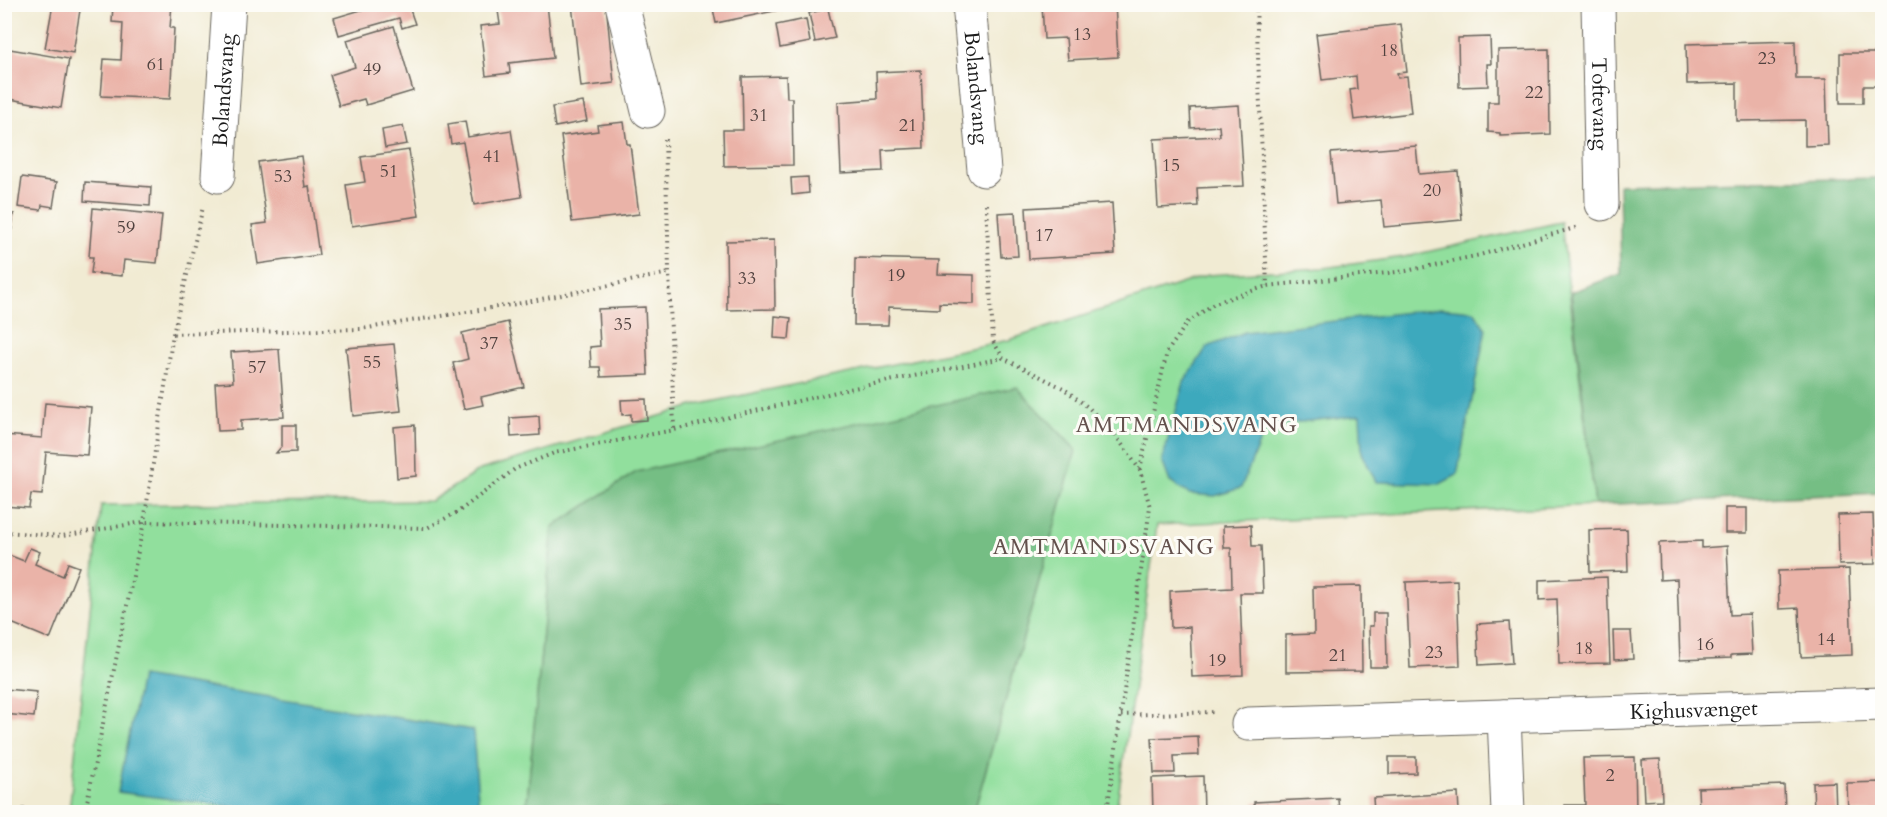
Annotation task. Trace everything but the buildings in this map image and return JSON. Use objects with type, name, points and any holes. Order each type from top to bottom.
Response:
[{"type":"street","name":"Bolandsvang","points":[[218,176],[229,4]]},
{"type":"street","points":[[622,4],[648,111]]},
{"type":"street","name":"Bolandsvang","points":[[969,4],[984,170]]},
{"type":"street","name":"Toftevang","points":[[1598,4],[1602,204]]},
{"type":"street","name":"Kighusvænget","points":[[1248,724],[1882,704]]},
{"type":"street","points":[[1504,716],[1508,813]]},
{"type":"path","points":[[1256,4],[1267,286]]},
{"type":"path","points":[[648,111],[664,114],[674,430]]},
{"type":"path","points":[[984,170],[993,341],[1003,358],[1063,388],[1089,408],[1116,436],[1140,470],[1150,507],[1107,813]]},
{"type":"path","points":[[85,813],[144,522],[173,334],[206,195],[218,176]]},
{"type":"path","points":[[1140,470],[1167,352],[1188,322],[1215,303],[1267,286],[1406,271],[1480,255],[1580,226],[1602,204]]},
{"type":"path","points":[[173,334],[361,329],[522,303],[669,273]]},
{"type":"path","points":[[4,532],[62,536],[144,522],[427,528],[458,512],[515,469],[554,453],[674,430],[849,389],[1003,358]]},
{"type":"path","points":[[1121,715],[1235,712],[1248,724]]},
{"type":"green space","points":[[1882,178],[1882,493],[1595,505],[1571,292],[1621,274],[1619,184]]},
{"type":"green space","points":[[1561,222],[1595,505],[1157,525],[1116,812],[974,812],[1076,450],[553,527],[526,812],[69,812],[101,505],[431,501],[480,470],[696,405],[1009,340],[1208,275],[1323,268],[1404,257]]},
{"type":"green space","points":[[1017,387],[1076,450],[974,812],[526,812],[553,527],[636,472]]},
{"type":"water","points":[[1441,308],[1474,311],[1486,329],[1457,475],[1440,484],[1376,482],[1362,453],[1360,415],[1266,426],[1241,488],[1215,496],[1189,494],[1170,482],[1162,461],[1184,382],[1207,347],[1245,332]]},
{"type":"water","points":[[141,676],[473,730],[479,812],[257,812],[256,810],[118,792]]},
{"type":"district","name":"AMTMANDSVANG","points":[[1187,425]]},
{"type":"district","name":"AMTMANDSVANG","points":[[1104,547]]}]
